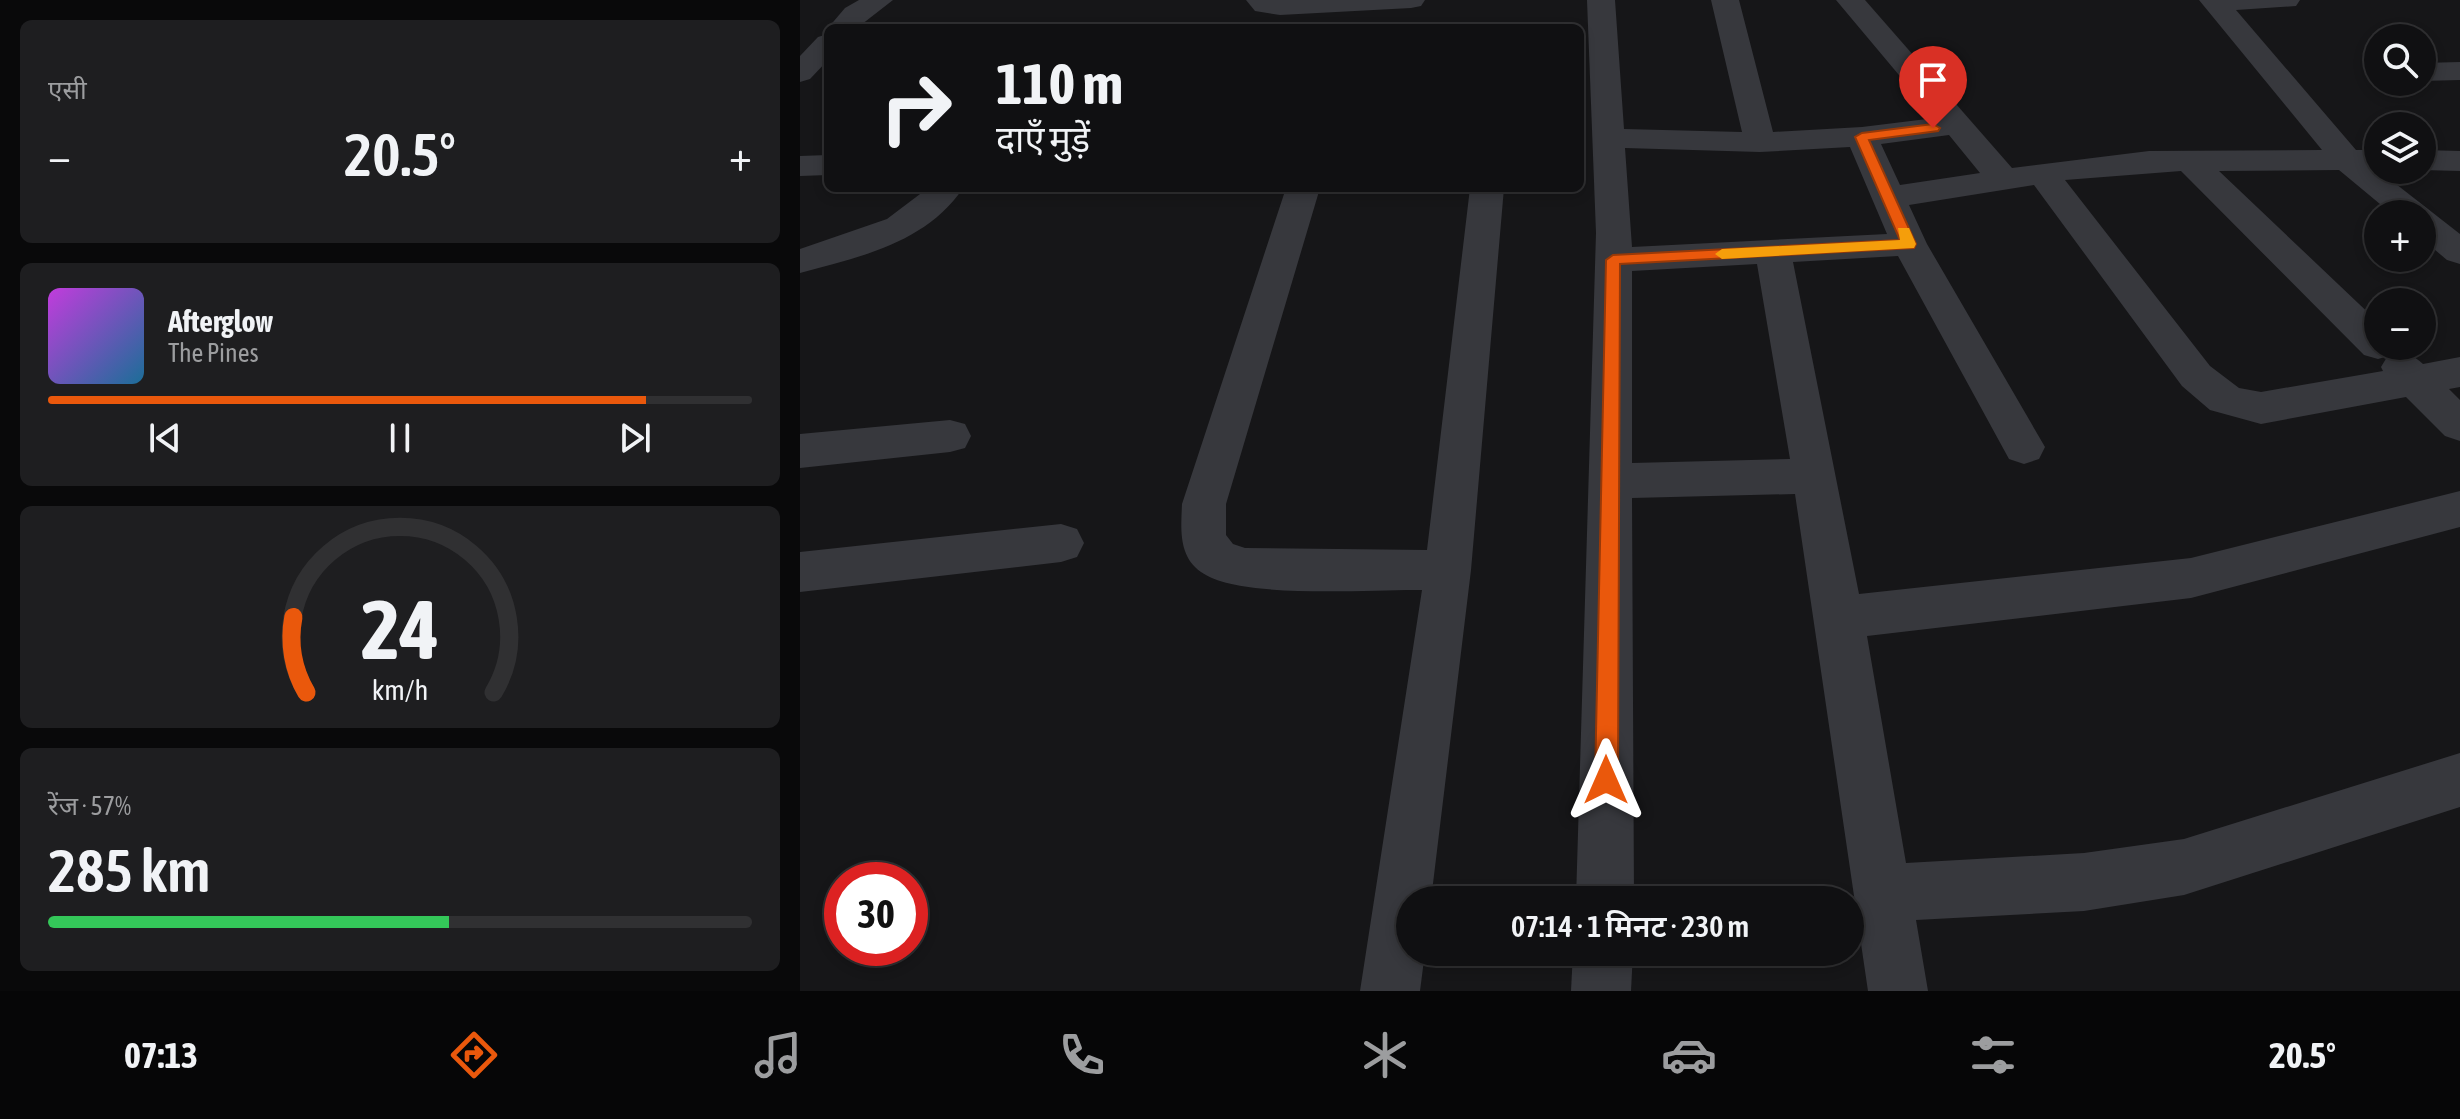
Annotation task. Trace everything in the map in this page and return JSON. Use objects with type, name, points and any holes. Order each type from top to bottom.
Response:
[{"type":"street","points":[[846,24],[855,14],[879,0]]},
{"type":"street","points":[[1260,0],[1265,5],[1280,7],[1411,0]]},
{"type":"street","points":[[1601,0],[1600,147],[1613,260],[1605,886]]},
{"type":"street","points":[[1725,0],[1760,142]]},
{"type":"street","points":[[1850,0],[2004,180]]},
{"type":"street","points":[[2214,1],[2286,0]]},
{"type":"street","points":[[2214,1],[2400,200]]},
{"type":"street","points":[[800,73],[824,47]]},
{"type":"street","points":[[2436,72],[2460,71]]},
{"type":"street","points":[[1600,147],[1862,137],[1957,125]]},
{"type":"street","points":[[1862,137],[1909,244],[2024,447]]},
{"type":"street","points":[[1889,197],[2043,174],[2189,160],[2362,159]]},
{"type":"street","points":[[2189,160],[2364,330]]},
{"type":"street","points":[[2436,160],[2460,161]]},
{"type":"street","points":[[800,166],[824,165]]},
{"type":"street","points":[[2043,174],[2196,376],[2212,393],[2233,405],[2261,408],[2460,372]]},
{"type":"street","points":[[800,261],[850,248],[904,223],[938,201],[944,192]]},
{"type":"street","points":[[1302,192],[1204,504],[1203,541],[1217,558],[1245,568],[1448,570]]},
{"type":"street","points":[[1390,991],[1448,570],[1487,192]]},
{"type":"street","points":[[2436,232],[2460,252]]},
{"type":"street","points":[[1613,260],[1909,244]]},
{"type":"street","points":[[1773,251],[1840,618],[1898,991]]},
{"type":"street","points":[[2394,360],[2460,425]]},
{"type":"street","points":[[800,451],[950,436]]},
{"type":"street","points":[[1609,481],[1814,476]]},
{"type":"street","points":[[1840,618],[2191,578],[2460,509]]},
{"type":"street","points":[[800,572],[1061,543]]},
{"type":"street","points":[[1882,893],[2084,882],[2184,867],[2460,780]]},
{"type":"street","points":[[1601,991],[1602,966]]},
{"type":"slow traffic","points":[[1722,254],[1909,244],[1903,231]]},
{"type":"route","points":[[1606,780],[1613,260],[1909,244],[1862,137],[1933,128]]}]
